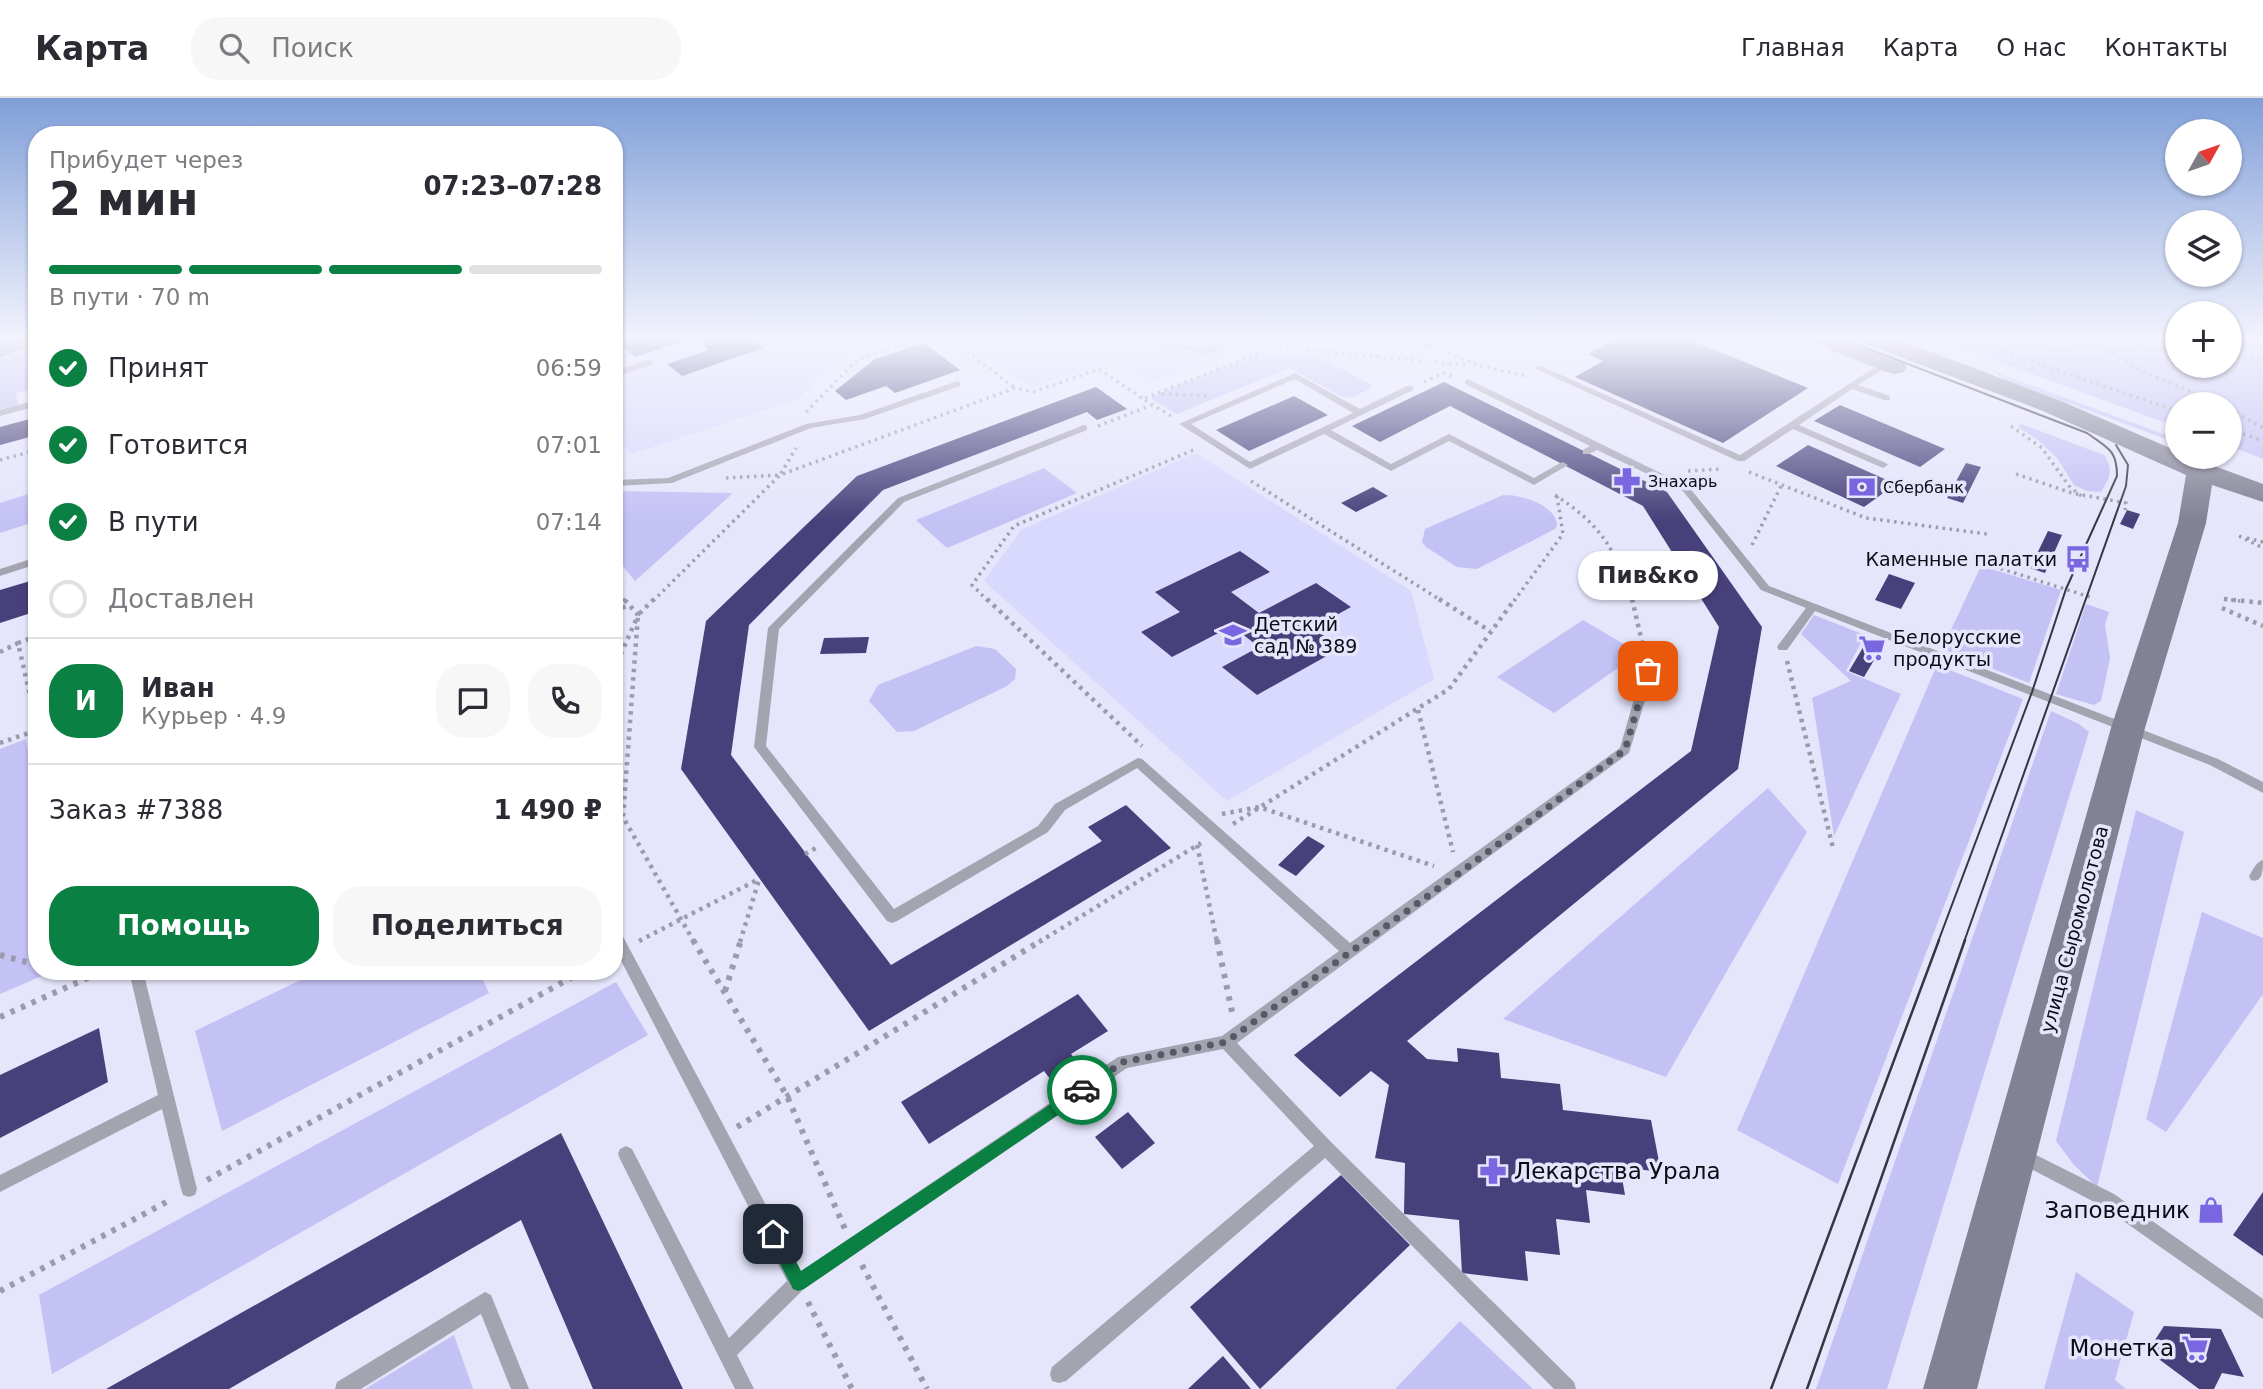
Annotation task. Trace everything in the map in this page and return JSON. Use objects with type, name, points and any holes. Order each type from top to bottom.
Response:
[{"type":"street","points":[[1988,399],[2035,420],[2200,471],[2263,494]]},
{"type":"street","name":"улица Сыромолотова","points":[[1950,1389],[2128,728],[2192,523],[2200,471]]},
{"type":"lane","points":[[623,483],[669,481],[809,426],[862,417],[913,399]]},
{"type":"lane","points":[[1184,424],[1241,399]]},
{"type":"lane","points":[[1336,399],[1360,413]]},
{"type":"lane","points":[[1184,424],[1250,466],[1388,399]]},
{"type":"lane","points":[[1503,399],[1686,489],[1765,587],[2214,762],[2263,788]]},
{"type":"lane","points":[[1608,399],[1741,459],[1832,399]]},
{"type":"lane","points":[[0,413],[28,405]]},
{"type":"lane","points":[[1792,425],[1883,465]]},
{"type":"lane","points":[[1084,428],[901,499],[774,628],[760,747],[892,916],[1043,829],[1060,807],[1138,762],[1349,951]]},
{"type":"lane","points":[[1324,430],[1391,468],[1449,437],[1534,482],[1563,465]]},
{"type":"lane","points":[[1586,452],[1597,446]]},
{"type":"lane","points":[[0,573],[28,564]]},
{"type":"lane","points":[[1783,647],[1812,607]]},
{"type":"lane","points":[[727,1352],[798,1283],[1123,1062],[1226,1042],[1458,874],[1625,750],[1648,671]]},
{"type":"lane","points":[[624,949],[798,1283]]},
{"type":"lane","points":[[138,980],[189,1189]]},
{"type":"lane","points":[[1226,1042],[1325,1147],[1567,1389]]},
{"type":"lane","points":[[0,1184],[166,1099]]},
{"type":"lane","points":[[1059,1374],[1325,1147]]},
{"type":"lane","points":[[2014,1151],[2108,1200],[2263,1310]]},
{"type":"lane","points":[[626,1154],[727,1352],[742,1388]]},
{"type":"lane","points":[[344,1389],[485,1301],[520,1389]]},
{"type":"path","points":[[623,649],[638,615],[780,475],[809,426],[806,411],[818,399]]},
{"type":"path","points":[[780,475],[984,399]]},
{"type":"path","points":[[1143,399],[1184,424]]},
{"type":"path","points":[[2143,399],[2165,407]]},
{"type":"path","points":[[1084,428],[1101,425],[1153,405]]},
{"type":"path","points":[[2242,416],[2263,428]]},
{"type":"path","points":[[2011,426],[2035,442],[2050,457],[2072,493],[2126,503],[2125,510]]},
{"type":"path","points":[[2242,433],[2263,441]]},
{"type":"path","points":[[1153,752],[972,585],[1014,526],[1198,448]]},
{"type":"path","points":[[0,460],[28,452]]},
{"type":"path","points":[[1652,472],[1728,469]]},
{"type":"path","points":[[2016,474],[2085,499]]},
{"type":"path","points":[[1245,477],[1490,631]]},
{"type":"path","points":[[1534,482],[1585,514],[1618,558],[1640,625],[1648,671]]},
{"type":"path","points":[[1744,562],[1781,486]]},
{"type":"path","points":[[723,1136],[1449,689],[1563,534],[1557,496]]},
{"type":"path","points":[[2263,542],[2239,536],[2263,548]]},
{"type":"path","points":[[1974,560],[2093,598]]},
{"type":"path","points":[[2224,599],[2263,603]]},
{"type":"path","points":[[623,600],[638,615]]},
{"type":"path","points":[[623,607],[628,606]]},
{"type":"path","points":[[2222,608],[2263,626]]},
{"type":"path","points":[[638,615],[623,817],[678,919],[725,991],[787,1096],[852,1245],[927,1389]]},
{"type":"path","points":[[0,652],[28,639]]},
{"type":"path","points":[[18,643],[28,688]]},
{"type":"path","points":[[1783,647],[1833,848]]},
{"type":"path","points":[[1418,710],[1458,874]]},
{"type":"path","points":[[0,743],[28,732]]},
{"type":"path","points":[[1138,762],[1143,744]]},
{"type":"path","points":[[1211,805],[1221,814],[1259,807],[1458,874]]},
{"type":"path","points":[[1197,845],[1232,1011],[1248,1027]]},
{"type":"path","points":[[624,949],[759,879],[725,991]]},
{"type":"path","points":[[0,955],[28,963]]},
{"type":"path","points":[[0,1017],[78,980]]},
{"type":"path","points":[[0,1291],[567,980]]},
{"type":"path","points":[[798,1283],[852,1389]]},
{"type":"shaded area","points":[[0,399],[17,399],[19,406],[0,409]]},
{"type":"shaded area","points":[[623,399],[796,399],[632,454],[623,444]]},
{"type":"shaded area","points":[[1151,399],[1213,399],[1177,414]]},
{"type":"shaded area","points":[[2058,399],[2069,399],[2165,435],[2165,439]]},
{"type":"shaded area","points":[[2101,399],[2165,399],[2165,423]]},
{"type":"shaded area","points":[[2242,399],[2263,399],[2263,459],[2242,451]]},
{"type":"shaded area","points":[[2021,424],[2104,455],[2110,474],[2101,492],[2087,491],[2074,485],[2057,458],[2038,440],[2018,427]]},
{"type":"shaded area","name":"Детский сад № 389","points":[[1196,453],[1411,591],[1434,679],[1227,801],[984,581],[1021,530]]},
{"type":"shaded area","points":[[1044,468],[1077,493],[947,548],[916,520]]},
{"type":"shaded area","points":[[623,491],[733,493],[635,581],[623,566]]},
{"type":"shaded area","points":[[28,494],[28,524],[0,533],[0,503]]},
{"type":"shaded area","points":[[1503,495],[1518,496],[1544,506],[1555,518],[1555,529],[1477,569],[1457,567],[1422,542],[1425,529]]},
{"type":"shaded area","points":[[1981,566],[2061,590],[2029,683],[1942,649]]},
{"type":"shaded area","points":[[2086,604],[2109,612],[2105,625],[2110,658],[2101,701],[2094,705],[2056,694]]},
{"type":"shaded area","points":[[1814,615],[1865,635],[1846,671],[1901,694],[1834,836],[1812,698],[1851,681],[1801,634]]},
{"type":"shaded area","points":[[1583,620],[1639,653],[1554,713],[1497,677]]},
{"type":"shaded area","points":[[976,646],[995,649],[1016,669],[1015,679],[1007,686],[914,731],[897,732],[869,701],[878,685]]},
{"type":"shaded area","points":[[1937,665],[2023,699],[1838,1184],[1737,1130]]},
{"type":"shaded area","points":[[2051,711],[2079,724],[2089,732],[1887,1389],[1816,1389]]},
{"type":"shaded area","points":[[26,739],[28,980],[32,980],[0,994],[0,749]]},
{"type":"shaded area","points":[[1768,788],[1807,832],[1666,1077],[1503,1019]]},
{"type":"shaded area","points":[[2136,810],[2184,832],[2097,1187],[2074,1165],[2056,1141]]},
{"type":"shaded area","points":[[2202,912],[2263,938],[2263,994],[2166,1132],[2146,1119]]},
{"type":"shaded area","points":[[300,980],[483,980],[489,993],[222,1131],[195,1031]]},
{"type":"shaded area","points":[[616,982],[648,1035],[52,1374],[39,1295]]},
{"type":"shaded area","points":[[2076,1272],[2134,1312],[2115,1380],[2126,1389],[2044,1389]]},
{"type":"shaded area","points":[[1460,1321],[1533,1389],[1395,1389]]},
{"type":"shaded area","points":[[454,1335],[473,1389],[365,1389]]},
{"type":"building","points":[[1063,399],[1113,399],[1127,409],[1097,420],[1087,412],[883,490],[749,625],[731,755],[891,965],[1102,841],[1088,827],[1126,805],[1171,848],[869,1031],[681,769],[706,621],[857,476]]},
{"type":"building","points":[[1287,399],[1300,399],[1328,415],[1249,451],[1216,430]]},
{"type":"building","points":[[1408,399],[1479,399],[1667,492],[1762,627],[1738,769],[1407,1041],[1427,1059],[1458,1062],[1457,1048],[1499,1053],[1501,1078],[1560,1084],[1563,1110],[1651,1120],[1661,1172],[1620,1167],[1625,1195],[1586,1190],[1590,1223],[1556,1219],[1560,1255],[1525,1251],[1528,1281],[1462,1273],[1459,1220],[1404,1214],[1405,1163],[1375,1158],[1389,1085],[1371,1071],[1340,1097],[1294,1055],[1691,751],[1719,627],[1643,506],[1450,406],[1380,442],[1352,426]]},
{"type":"building","points":[[1625,399],[1791,399],[1723,443]]},
{"type":"building","points":[[1840,405],[1945,449],[1920,467],[1814,421]]},
{"type":"building","points":[[28,419],[28,437],[0,445],[0,427]]},
{"type":"building","points":[[1808,445],[1896,484],[1864,507],[1776,466]]},
{"type":"building","points":[[1966,463],[1981,467],[1963,503],[1947,498]]},
{"type":"building","points":[[1373,487],[1388,496],[1356,512],[1341,503]]},
{"type":"building","points":[[2127,510],[2140,514],[2133,529],[2120,524]]},
{"type":"building","points":[[2048,531],[2062,535],[2045,573],[2030,568]]},
{"type":"building","points":[[1240,551],[1270,572],[1231,592],[1259,613],[1316,583],[1351,607],[1313,628],[1341,648],[1257,695],[1222,667],[1259,647],[1232,626],[1172,657],[1141,632],[1180,612],[1155,592]]},
{"type":"building","points":[[1889,574],[1915,583],[1901,609],[1875,600]]},
{"type":"building","points":[[28,582],[28,614],[0,623],[0,590]]},
{"type":"building","points":[[869,637],[866,653],[820,654],[824,638]]},
{"type":"building","points":[[1868,639],[1883,645],[1864,677],[1849,671]]},
{"type":"building","points":[[1308,836],[1325,846],[1296,876],[1278,865]]},
{"type":"building","points":[[1078,994],[1108,1031],[1071,1054],[1086,1074],[1060,1092],[1044,1071],[929,1144],[901,1102]]},
{"type":"building","points":[[99,1028],[108,1082],[0,1138],[0,1075]]},
{"type":"building","points":[[1128,1112],[1155,1143],[1122,1169],[1095,1137]]},
{"type":"building","points":[[561,1133],[683,1389],[593,1389],[521,1220],[229,1389],[106,1389]]},
{"type":"building","points":[[1341,1175],[1410,1245],[1260,1389],[1190,1307]]},
{"type":"building","points":[[2263,1192],[2263,1256],[2233,1235]]},
{"type":"building","points":[[2164,1326],[2221,1329],[2244,1377],[2222,1373],[2214,1389],[2199,1389],[2148,1351]]},
{"type":"building","points":[[1223,1356],[1251,1389],[1188,1389]]},
{"type":"tram line","points":[[1938,942],[2032,692],[2066,589],[2117,476],[2113,454],[2087,433],[1999,399]]},
{"type":"tram line","points":[[1964,942],[2126,486],[2128,465],[2116,445]]},
{"type":"tram line","points":[[1771,1389],[1939,940]]},
{"type":"tram line","points":[[1807,1389],[1965,940]]},
{"type":"way so far","points":[[1082,1090],[1123,1062],[1226,1042],[1458,874],[1625,750],[1648,671]]},
{"type":"place","name":"Знахарь","points":[[1627,481]]},
{"type":"place","name":"Сбербанк","points":[[1862,487]]},
{"type":"place","name":"Каменные палатки","points":[[2078,559]]},
{"type":"place","name":"Детский сад № 389","points":[[1233,635]]},
{"type":"place","name":"Белорусские продукты","points":[[1872,648]]},
{"type":"place","name":"Пив&ко","points":[[1648,671]]},
{"type":"place","name":"Лекарства Урала","points":[[1493,1171]]},
{"type":"place","name":"Заповедник","points":[[2211,1210]]},
{"type":"place","name":"Монетка","points":[[2195,1348]]},
{"type":"route","points":[[773,1234],[798,1283],[1082,1090]]}]
